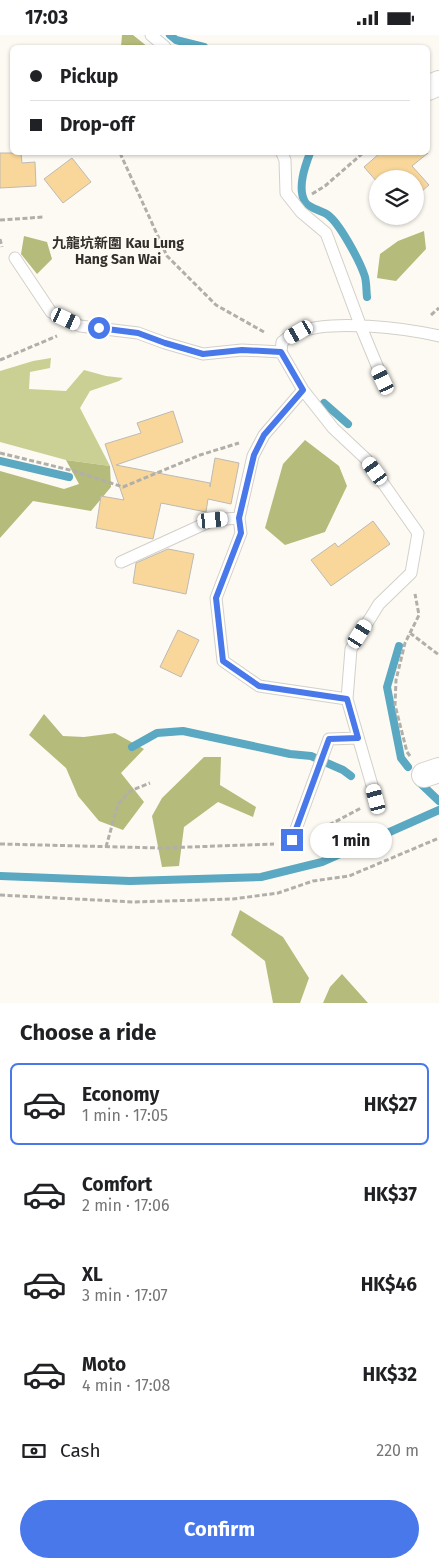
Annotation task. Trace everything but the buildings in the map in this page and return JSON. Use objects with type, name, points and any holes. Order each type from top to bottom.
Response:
[{"type":"lane","points":[[151,35],[163,45]]},
{"type":"lane","points":[[283,155],[285,160],[286,193],[301,212],[326,233],[383,380]]},
{"type":"lane","points":[[15,258],[51,312],[80,326],[138,333],[203,354],[282,347],[299,332],[328,327],[417,331],[439,337]]},
{"type":"lane","points":[[282,347],[303,390],[333,427],[366,459],[418,533],[411,571],[379,604],[351,649],[347,699],[376,799]]},
{"type":"lane","points":[[303,390],[264,435],[254,455],[239,518],[241,533],[216,598],[223,661],[259,686],[347,699]]},
{"type":"lane","points":[[120,562],[213,520],[239,518]]},
{"type":"lane","points":[[292,840],[329,739],[358,738]]},
{"type":"path","points":[[121,155],[167,257],[216,305],[282,347]]},
{"type":"path","points":[[312,194],[325,186],[360,155]]},
{"type":"path","points":[[0,220],[44,217]]},
{"type":"path","points":[[0,360],[62,334]]},
{"type":"path","points":[[0,453],[74,471],[124,487],[200,455],[264,435]]},
{"type":"path","points":[[411,571],[419,615],[405,643],[396,680],[395,705],[407,752],[432,773]]},
{"type":"path","points":[[410,633],[439,655]]},
{"type":"path","points":[[106,847],[118,804],[130,791],[150,783]]},
{"type":"path","points":[[0,844],[172,848],[276,844],[305,838],[376,799]]},
{"type":"path","points":[[0,895],[134,902],[242,898],[278,893],[313,881],[349,876],[439,838]]},
{"type":"green space","points":[[122,35],[133,35],[146,45],[121,45]]},
{"type":"green space","points":[[424,231],[426,249],[396,281],[377,278],[380,254],[398,241]]},
{"type":"green space","points":[[24,236],[47,242],[52,259],[37,274],[21,254]]},
{"type":"green space","points":[[51,358],[50,368],[30,372],[29,389],[66,391],[84,370],[123,378],[90,391],[80,408],[110,466],[66,460],[0,442],[0,371],[33,361]]},
{"type":"green space","points":[[305,440],[339,466],[347,486],[325,532],[285,545],[265,528],[283,464]]},
{"type":"green space","points":[[66,460],[110,466],[111,487],[91,511],[33,501],[0,538],[0,471],[64,489],[79,484]]},
{"type":"green space","points":[[44,714],[63,736],[84,737],[115,733],[144,749],[121,773],[144,802],[123,830],[99,821],[78,796],[66,768],[29,735]]},
{"type":"green space","points":[[204,757],[221,757],[220,785],[256,807],[253,817],[218,802],[184,827],[179,866],[162,867],[152,816],[162,798]]},
{"type":"green space","points":[[240,910],[283,937],[309,978],[300,1003],[273,1003],[265,961],[231,935]]},
{"type":"green space","points":[[342,974],[368,1003],[323,1003],[330,987]]},
{"type":"waterway","points":[[170,35],[176,40],[196,45]]},
{"type":"waterway","points":[[309,155],[302,184],[305,202],[328,215],[343,234],[364,274],[367,297]]},
{"type":"waterway","points":[[324,403],[348,424]]},
{"type":"waterway","points":[[0,461],[69,477]]},
{"type":"waterway","points":[[399,646],[387,687],[401,758],[408,767]]},
{"type":"waterway","points":[[132,747],[157,733],[183,731],[290,754],[311,756],[343,770],[351,776]]},
{"type":"waterway","points":[[418,781],[439,801]]},
{"type":"waterway","points":[[0,876],[130,881],[261,877],[322,862],[439,810]]},
{"type":"district","name":"九龍坑新圍 Kau Lung Hang San Wai","points":[[118,251]]},
{"type":"route","points":[[99,328],[138,333],[203,354],[242,350],[281,352],[303,390],[264,435],[254,455],[239,518],[241,533],[216,598],[223,661],[259,686],[347,699],[358,738],[329,739],[292,840]]}]
